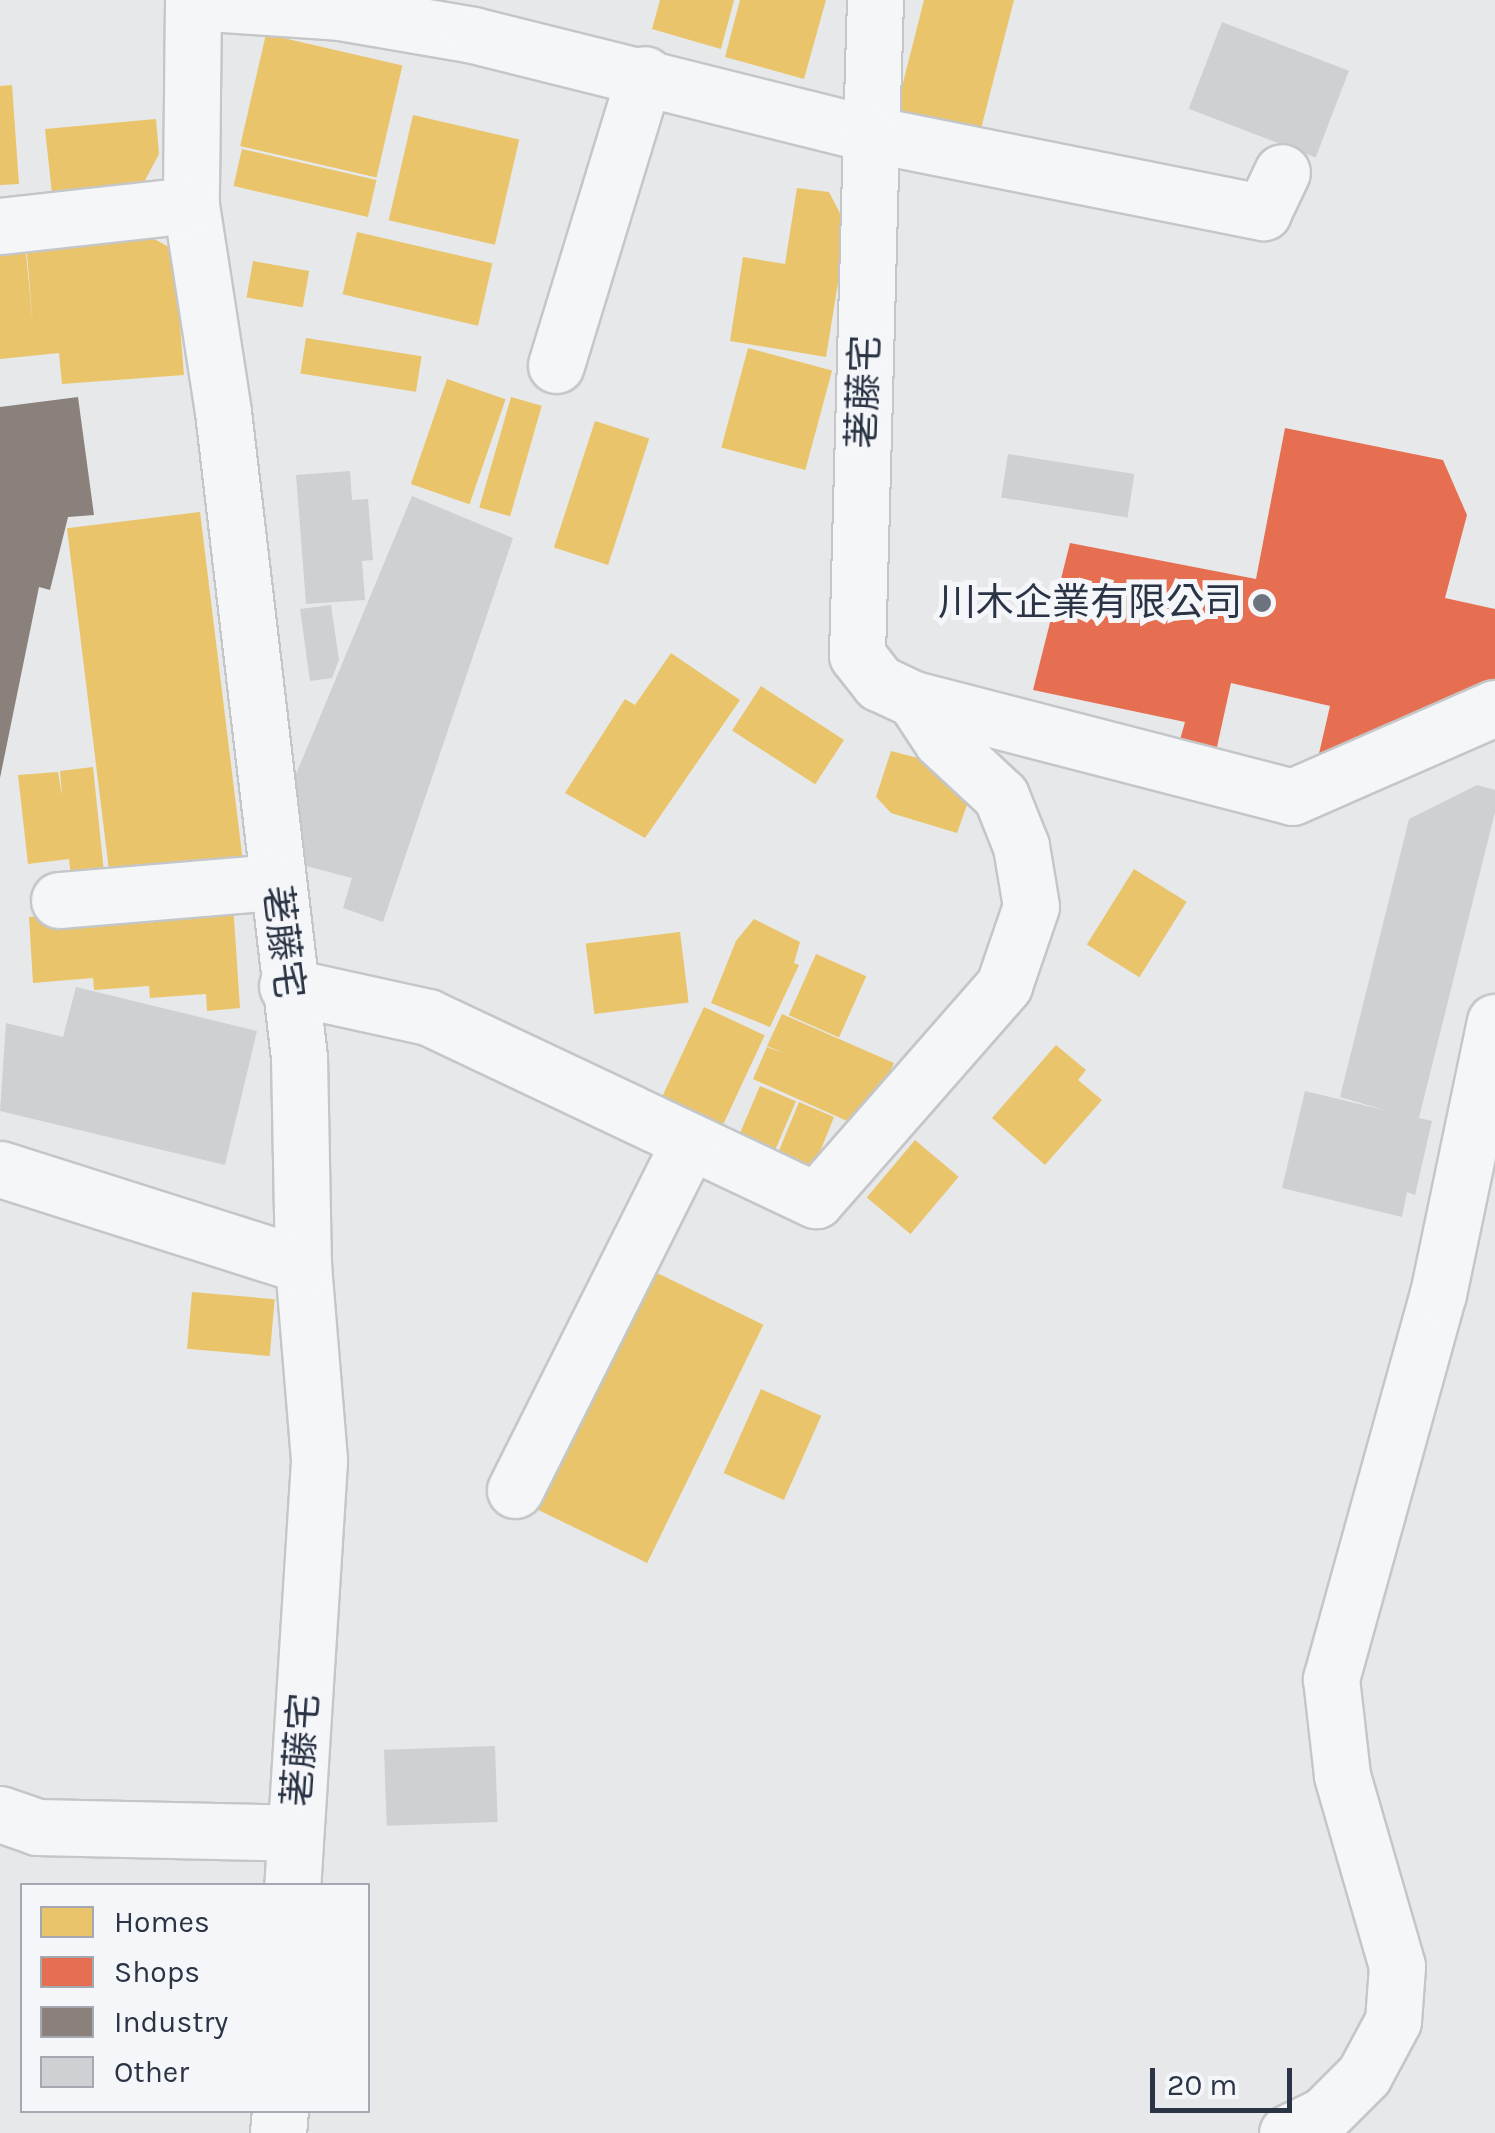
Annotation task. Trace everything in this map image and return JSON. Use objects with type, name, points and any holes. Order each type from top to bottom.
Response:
[{"type":"street","points":[[874,0],[871,134],[1263,212],[1282,172]]},
{"type":"street","name":"荖藤宅","points":[[294,1859],[319,1461],[303,1265],[299,1056],[287,986],[224,412],[190,205],[194,1],[340,6],[476,17],[645,74],[871,134],[857,655],[879,683],[914,699],[1292,798],[1495,708]]},
{"type":"street","points":[[556,365],[645,74]]},
{"type":"street","points":[[0,226],[190,205]]},
{"type":"street","points":[[287,986],[428,1017],[816,1200],[1004,985],[1031,906],[1021,846],[1000,796],[941,740],[914,699]]},
{"type":"street","points":[[59,900],[276,882]]},
{"type":"street","points":[[1287,2133],[1324,2115],[1364,2075],[1393,2021],[1397,1966],[1342,1775],[1332,1679],[1438,1294],[1495,1022]]},
{"type":"street","points":[[515,1490],[690,1143]]},
{"type":"street","points":[[0,1169],[303,1265]]},
{"type":"street","points":[[0,1814],[37,1827],[294,1859]]},
{"type":"building: Homes","points":[[660,0],[734,0],[721,49],[652,29]]},
{"type":"building: Homes","points":[[740,0],[826,0],[804,79],[725,57]]},
{"type":"building: Homes","points":[[924,0],[1014,0],[976,148],[892,126]]},
{"type":"building: Homes","points":[[266,34],[402,65],[377,178],[240,146]]},
{"type":"building: Homes","points":[[12,85],[19,184],[0,185],[0,86]]},
{"type":"building: Homes","points":[[413,115],[519,140],[495,245],[389,220]]},
{"type":"building: Homes","points":[[156,119],[159,154],[142,186],[52,194],[45,129]]},
{"type":"building: Homes","points":[[242,149],[376,180],[368,217],[233,186]]},
{"type":"building: Homes","points":[[797,188],[829,192],[847,227],[826,357],[730,341],[743,257],[785,264]]},
{"type":"building: Homes","points":[[140,231],[174,250],[184,375],[62,384],[59,353],[0,359],[0,245],[25,243],[33,327],[26,241]]},
{"type":"building: Homes","points":[[357,232],[492,263],[478,326],[343,294]]},
{"type":"building: Homes","points":[[253,261],[309,271],[303,307],[247,297]]},
{"type":"building: Homes","points":[[306,338],[422,356],[416,392],[300,374]]},
{"type":"building: Homes","points":[[748,348],[832,371],[805,470],[721,447]]},
{"type":"building: Homes","points":[[447,379],[506,399],[469,504],[411,484]]},
{"type":"building: Homes","points":[[511,397],[542,406],[510,516],[479,508]]},
{"type":"building: Homes","points":[[595,421],[649,439],[608,565],[554,547]]},
{"type":"building: Homes","points":[[200,512],[244,867],[111,884],[67,528]]},
{"type":"building: Homes","points":[[671,653],[740,700],[645,838],[565,793],[625,699],[635,705]]},
{"type":"building: Homes","points":[[761,686],[844,740],[815,784],[732,730]]},
{"type":"building: Homes","points":[[891,751],[937,763],[972,791],[957,833],[891,813],[876,797]]},
{"type":"building: Homes","points":[[93,767],[105,882],[72,886],[69,859],[28,864],[18,775],[58,772],[62,796],[60,771]]},
{"type":"building: Homes","points":[[1134,869],[1187,902],[1139,977],[1087,944]]},
{"type":"building: Homes","points":[[233,903],[240,1008],[207,1011],[206,994],[150,998],[149,986],[94,990],[93,978],[33,983],[29,917]]},
{"type":"building: Homes","points":[[754,919],[800,942],[794,963],[799,965],[770,1027],[711,1003],[736,941]]},
{"type":"building: Homes","points":[[680,932],[689,1002],[594,1014],[586,944]]},
{"type":"building: Homes","points":[[816,954],[866,976],[839,1038],[789,1015]]},
{"type":"building: Homes","points":[[704,1007],[765,1035],[723,1125],[662,1097]]},
{"type":"building: Homes","points":[[782,1014],[894,1063],[865,1129],[753,1079],[767,1047],[786,1054],[767,1046]]},
{"type":"building: Homes","points":[[1056,1045],[1086,1070],[1078,1080],[1102,1100],[1045,1165],[992,1118]]},
{"type":"building: Homes","points":[[760,1086],[796,1101],[767,1169],[731,1154]]},
{"type":"building: Homes","points":[[799,1102],[834,1117],[811,1174],[771,1170]]},
{"type":"building: Homes","points":[[915,1140],[959,1177],[910,1234],[867,1197]]},
{"type":"building: Homes","points":[[651,1270],[763,1325],[647,1563],[535,1508]]},
{"type":"building: Homes","points":[[192,1292],[275,1299],[270,1356],[187,1349]]},
{"type":"building: Homes","points":[[761,1389],[821,1416],[784,1500],[724,1473]]},
{"type":"building: Shops","name":"川木企業有限公司","points":[[1285,428],[1443,460],[1467,515],[1445,598],[1495,609],[1495,689],[1315,771],[1330,706],[1231,683],[1215,756],[1178,747],[1185,722],[1033,690],[1070,543],[1256,579]]},
{"type":"building: Industry","points":[[78,397],[94,515],[68,517],[50,590],[39,587],[0,778],[0,407]]},
{"type":"building: Other","points":[[1222,22],[1349,71],[1316,158],[1189,109]]},
{"type":"building: Other","points":[[1008,454],[1134,474],[1128,517],[1001,497]]},
{"type":"building: Other","points":[[350,471],[352,500],[368,499],[373,560],[362,561],[365,600],[306,604],[296,475]]},
{"type":"building: Other","points":[[412,496],[513,538],[383,922],[343,908],[352,878],[291,862],[289,791]]},
{"type":"building: Other","points":[[331,605],[339,660],[332,678],[310,681],[300,609]]},
{"type":"building: Other","points":[[1477,785],[1495,790],[1495,812],[1419,1118],[1432,1121],[1415,1195],[1407,1192],[1402,1217],[1282,1188],[1305,1091],[1388,1111],[1340,1097],[1409,819]]},
{"type":"building: Other","points":[[76,987],[257,1031],[225,1165],[0,1111],[6,1023],[63,1037]]},
{"type":"building: Other","points":[[495,1746],[498,1822],[387,1826],[384,1750]]},
{"type":"place","name":"川木企業有限公司","points":[[1262,603]]}]
